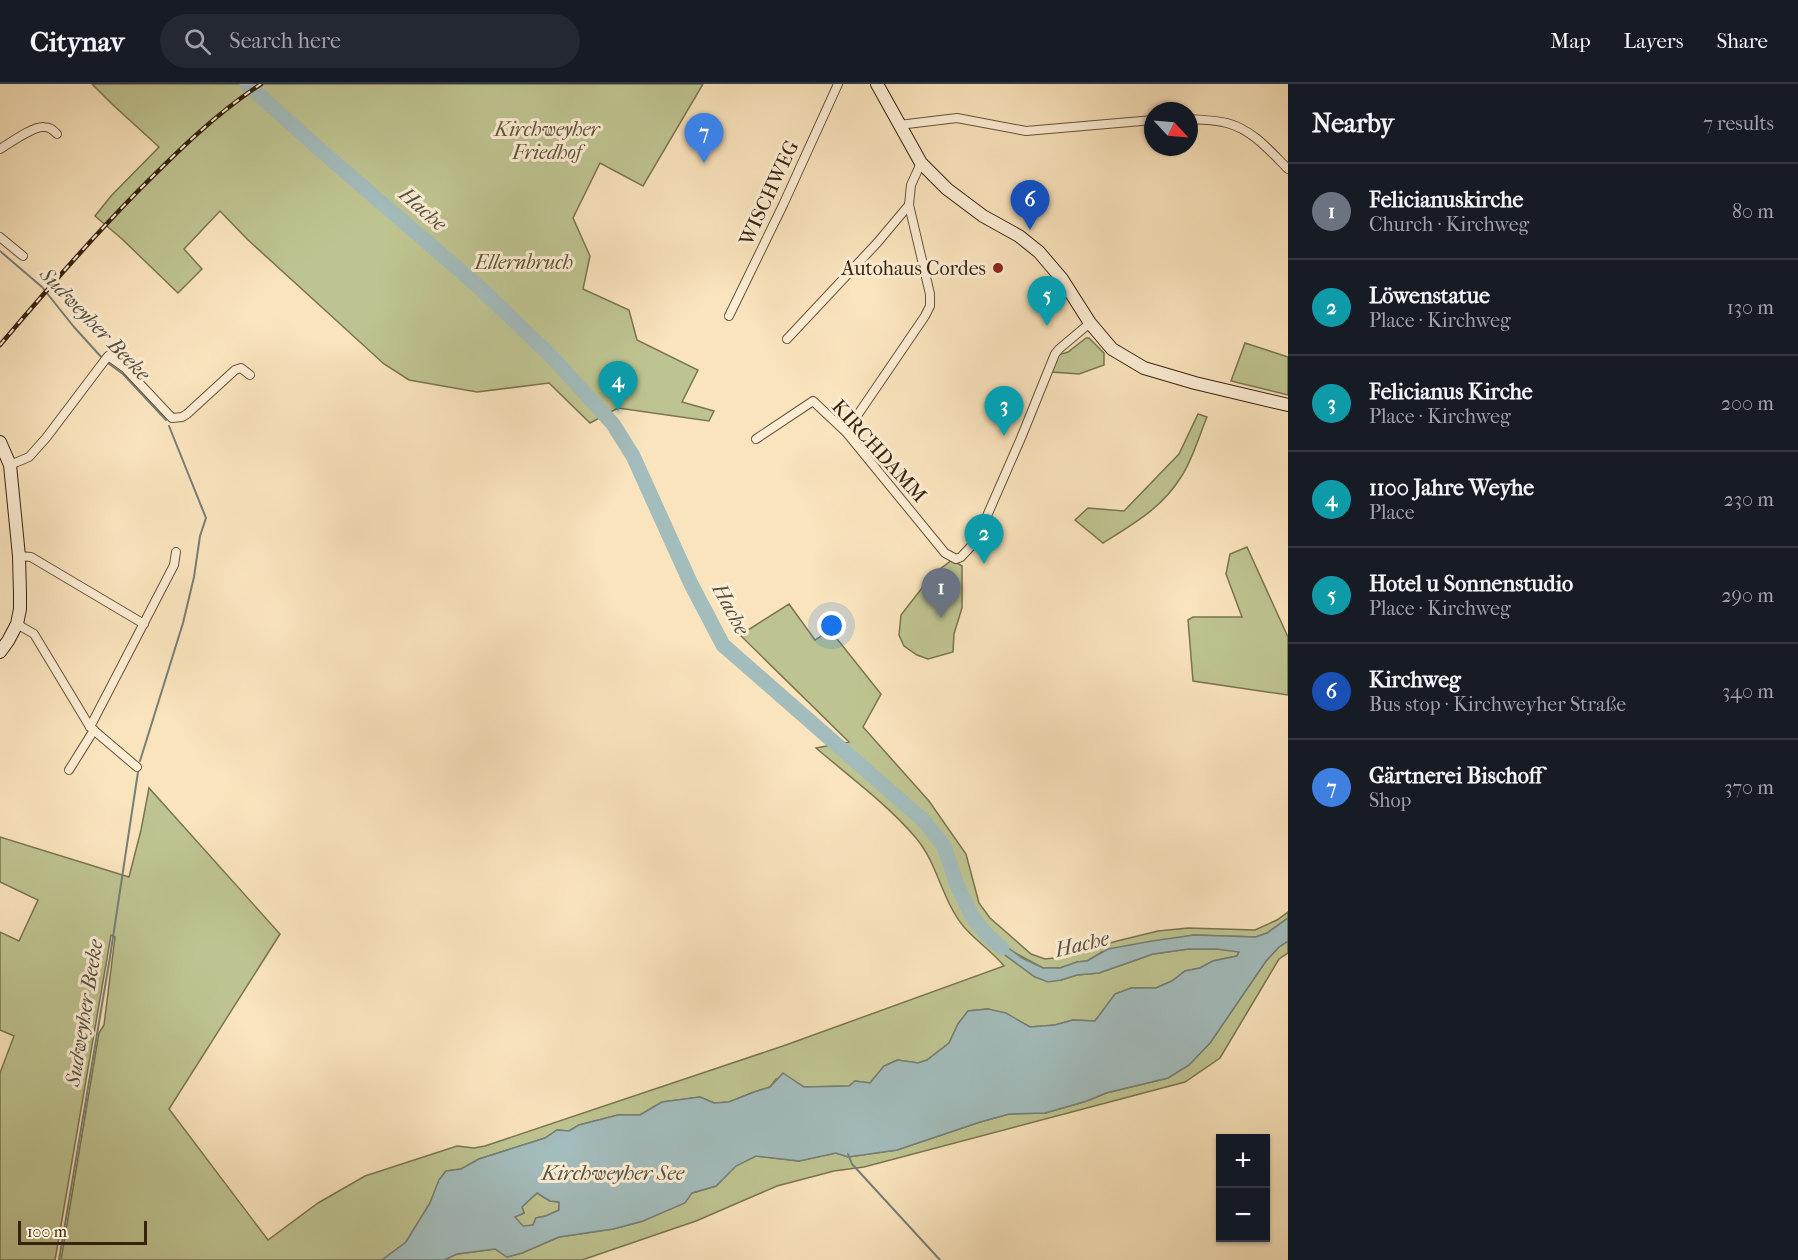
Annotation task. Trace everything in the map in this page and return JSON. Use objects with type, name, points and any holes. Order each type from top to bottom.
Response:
[{"type":"main road","points":[[877,84],[921,163],[947,189],[983,216],[1019,236],[1039,252],[1062,279],[1090,323],[1112,349],[1144,369],[1288,405]]},
{"type":"main road","points":[[0,442],[10,465],[19,556],[20,609],[17,624],[0,652]]},
{"type":"street","name":"WISCHWEG","points":[[729,316],[783,206],[838,84]]},
{"type":"street","points":[[898,125],[957,118],[1026,131],[1144,121]]},
{"type":"street","points":[[1198,120],[1227,123],[1242,129],[1258,140],[1288,169]]},
{"type":"street","points":[[0,149],[42,126],[57,134]]},
{"type":"street","points":[[846,432],[930,306],[930,294],[909,204],[911,185],[921,163]]},
{"type":"street","points":[[787,339],[877,243],[909,204]]},
{"type":"street","points":[[0,237],[24,256]]},
{"type":"street","name":"KIRCHDAMM","points":[[756,439],[813,401],[846,432],[940,548],[947,555],[956,559],[962,557],[976,541],[1055,354],[1090,323]]},
{"type":"street","points":[[10,465],[28,457],[46,438],[108,356],[125,368],[172,418],[186,414],[236,370],[241,368],[250,375]]},
{"type":"street","points":[[69,770],[174,565],[176,552]]},
{"type":"street","points":[[19,556],[31,557],[144,624]]},
{"type":"street","points":[[17,624],[34,634],[92,729],[137,767]]},
{"type":"green space","points":[[92,84],[703,84],[643,186],[600,163],[573,218],[590,256],[583,289],[629,310],[637,340],[698,370],[682,402],[714,411],[709,421],[618,408],[590,423],[549,383],[477,392],[409,380],[384,364],[247,239],[220,211],[184,249],[202,269],[178,293],[95,216],[111,196],[159,147]]},
{"type":"green space","points":[[1089,338],[1104,353],[1104,365],[1079,374],[1052,372],[1058,355],[1068,352]]},
{"type":"green space","points":[[1245,343],[1288,357],[1288,395],[1231,381]]},
{"type":"green space","points":[[1198,414],[1207,417],[1189,464],[1173,488],[1156,506],[1103,543],[1075,520],[1088,508],[1124,511],[1179,454]]},
{"type":"green space","points":[[1247,547],[1288,637],[1288,695],[1193,681],[1188,620],[1193,617],[1242,617],[1226,574],[1230,554]]},
{"type":"green space","points":[[952,560],[962,566],[962,608],[954,634],[953,652],[928,659],[904,646],[899,635],[901,615],[932,575]]},
{"type":"green space","points":[[789,604],[815,640],[830,630],[881,694],[863,727],[929,801],[966,854],[979,903],[990,918],[1031,954],[1045,959],[1063,957],[1158,931],[1188,928],[1255,930],[1288,912],[1288,918],[1267,933],[1256,937],[1194,935],[1102,952],[1087,961],[1060,968],[1043,968],[1010,950],[1005,955],[1035,977],[1061,980],[1077,975],[1099,973],[1153,954],[1188,949],[1239,951],[1237,956],[1213,961],[1200,968],[1185,971],[1172,981],[1156,988],[1131,988],[1115,994],[1095,1021],[1073,1020],[1055,1025],[1030,1027],[1006,1014],[988,1009],[968,1011],[958,1024],[949,1043],[927,1060],[918,1063],[897,1060],[884,1066],[870,1083],[855,1081],[849,1086],[804,1087],[791,1079],[776,1079],[770,1087],[729,1102],[714,1103],[700,1097],[662,1102],[640,1115],[618,1115],[579,1125],[569,1131],[557,1130],[545,1138],[479,1159],[461,1169],[446,1171],[406,1242],[382,1260],[61,1260],[99,1033],[104,1025],[115,937],[111,935],[55,1260],[0,1260],[0,1073],[14,1036],[0,1030],[0,932],[19,941],[38,900],[0,882],[0,837],[129,877],[149,788],[280,934],[169,1109],[268,1240],[318,1203],[365,1176],[457,1146],[474,1148],[485,1146],[783,1046],[1004,966],[964,927],[957,917],[930,859],[916,838],[881,802],[816,748],[849,742],[740,635]]},
{"type":"green space","points":[[1288,941],[1288,953],[1279,959],[1220,1058],[1185,1082],[864,1167],[834,1171],[777,1186],[696,1221],[582,1260],[444,1260],[457,1254],[495,1249],[507,1257],[559,1237],[613,1229],[643,1221],[692,1193],[716,1186],[736,1165],[756,1156],[799,1161],[836,1153],[848,1157],[897,1150],[1009,1114],[1045,1113],[1106,1093],[1168,1078],[1189,1065],[1210,1043],[1266,961]]},
{"type":"green space","points":[[537,1193],[550,1201],[559,1202],[559,1210],[536,1218],[533,1225],[523,1227],[514,1217],[524,1213],[522,1207]]},
{"type":"water","name":"Kirchweyher See","points":[[1288,918],[1288,941],[1266,961],[1210,1043],[1189,1065],[1168,1078],[1106,1093],[1045,1113],[1009,1114],[897,1150],[848,1157],[836,1153],[799,1161],[756,1156],[736,1166],[716,1186],[692,1193],[685,1203],[643,1221],[613,1229],[559,1237],[507,1257],[495,1249],[457,1254],[444,1260],[382,1260],[406,1242],[446,1171],[461,1169],[479,1159],[545,1138],[557,1130],[569,1131],[579,1125],[618,1115],[640,1115],[662,1102],[700,1097],[714,1103],[729,1102],[770,1087],[783,1073],[804,1087],[849,1086],[855,1081],[870,1083],[884,1066],[898,1060],[918,1063],[927,1060],[949,1043],[958,1024],[968,1011],[988,1009],[1006,1013],[1030,1027],[1055,1025],[1073,1020],[1095,1021],[1115,994],[1131,988],[1156,988],[1172,981],[1185,971],[1200,968],[1213,961],[1237,956],[1239,952],[1188,949],[1153,954],[1099,973],[1077,975],[1048,982],[1035,977],[1005,955],[991,944],[987,935],[1022,958],[1043,968],[1060,968],[1087,961],[1108,949],[1152,941],[1194,935],[1256,937],[1267,933]],"holes":[[[537,1193],[550,1201],[559,1202],[559,1210],[536,1218],[533,1225],[523,1226],[515,1217],[524,1213],[522,1207]]]},
{"type":"waterway","name":"Hache","points":[[247,84],[479,287],[551,356],[613,424],[633,456],[691,584],[723,645],[923,820],[944,846],[957,885],[973,918],[1002,948]]},
{"type":"waterway","name":"Sudweyher Beeke","points":[[0,251],[42,287],[103,359]]},
{"type":"waterway","name":"Sudweyher Beeke","points":[[108,363],[123,374],[166,420]]},
{"type":"waterway","name":"Sudweyher Beeke","points":[[140,761],[183,623],[194,577],[200,536],[206,518],[169,426]]},
{"type":"waterway","name":"Sudweyher Beeke","points":[[59,1260],[110,957],[138,772]]},
{"type":"waterway","points":[[848,1154],[852,1164],[940,1260]]},
{"type":"railway","points":[[0,345],[67,267],[137,192],[181,148],[261,84]]},
{"type":"place","name":"Gärtnerei Bischoff","points":[[704,163]]},
{"type":"place","name":"Kirchweg","points":[[1030,230]]},
{"type":"place","name":"Autohaus Cordes","points":[[998,268]]},
{"type":"place","name":"Hotel u Sonnenstudio","points":[[1047,326]]},
{"type":"place","name":"1100 Jahre Weyhe","points":[[618,411]]},
{"type":"place","name":"Felicianus Kirche","points":[[1004,436]]},
{"type":"place","name":"Löwenstatue","points":[[984,564]]},
{"type":"place","name":"Felicianuskirche","points":[[941,618]]},
{"type":"park label","name":"Kirchweyher Friedhof","points":[[547,140]]},
{"type":"park label","name":"Ellernbruch","points":[[524,262]]}]
